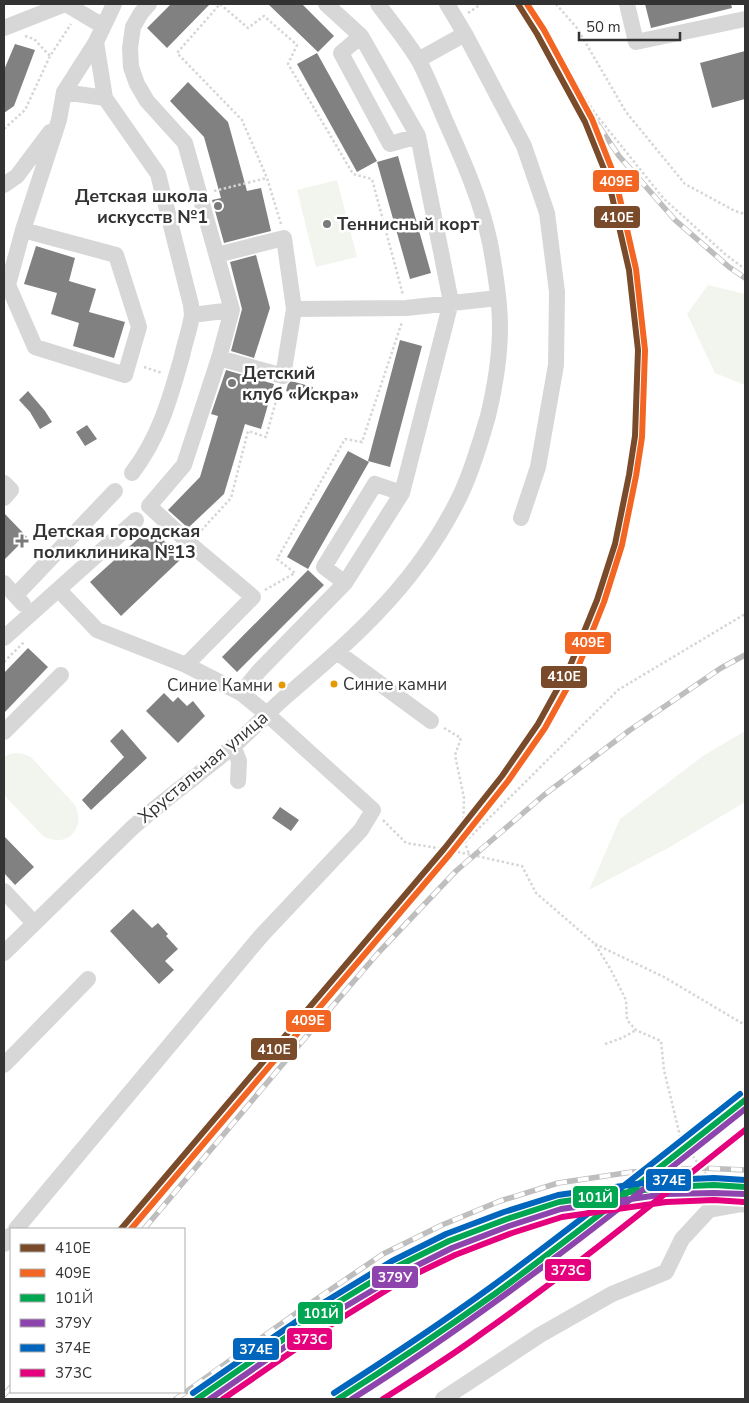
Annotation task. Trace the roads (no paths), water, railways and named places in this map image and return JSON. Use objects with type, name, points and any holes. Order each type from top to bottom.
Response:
[{"type":"street","points":[[23,230],[116,255],[139,327],[125,375],[35,348],[8,285],[23,230],[59,120],[64,92],[96,42],[114,4]]},
{"type":"street","points":[[149,4],[140,13],[133,27],[130,48],[131,67],[137,84],[147,101],[185,143],[232,310],[219,358],[184,465],[150,506],[189,543],[252,597],[186,666]]},
{"type":"street","points":[[241,693],[345,584],[402,493],[451,302],[418,136],[361,36],[326,4]]},
{"type":"street","name":"Хрустальная улица","points":[[4,953],[131,829],[233,746],[376,614],[411,573],[442,528],[459,497],[472,467],[494,392],[499,352],[498,298],[490,242],[473,186],[418,60],[378,4]]},
{"type":"street","points":[[447,4],[465,34],[524,146],[547,213],[557,292],[556,366],[538,468],[521,518]]},
{"type":"street","points":[[627,4],[636,42],[745,19]]},
{"type":"street","points":[[11,31],[70,6],[103,26]]},
{"type":"street","points":[[418,60],[465,34]]},
{"type":"street","points":[[361,36],[341,53],[390,144],[418,136]]},
{"type":"street","points":[[96,42],[105,98],[158,174],[177,245],[192,315],[176,378],[164,415],[151,446],[132,473]]},
{"type":"street","points":[[64,92],[105,98]]},
{"type":"street","points":[[4,185],[17,176],[59,120]]},
{"type":"street","points":[[216,255],[284,238],[294,309],[283,376],[219,358]]},
{"type":"street","points":[[294,309],[406,308],[498,298]]},
{"type":"street","points":[[192,315],[232,310]]},
{"type":"street","points":[[4,483],[11,490],[4,498]]},
{"type":"street","points":[[345,584],[324,567],[375,484],[402,493]]},
{"type":"street","points":[[16,596],[115,491]]},
{"type":"street","points":[[4,638],[136,520]]},
{"type":"street","points":[[4,583],[31,614]]},
{"type":"street","points":[[17,1228],[262,936],[361,830],[373,810],[267,714],[241,693],[186,666],[97,630],[59,590]]},
{"type":"street","points":[[337,652],[431,721]]},
{"type":"street","points":[[4,732],[61,675]]},
{"type":"street","points":[[233,746],[239,761],[238,781]]},
{"type":"street","points":[[4,891],[34,923]]},
{"type":"street","points":[[4,1065],[88,979]]},
{"type":"street","points":[[443,1399],[532,1340],[612,1294],[666,1272],[682,1239],[709,1210],[745,1205]]},
{"type":"railway","points":[[537,34],[619,156],[675,220],[729,267],[745,278]]},
{"type":"railway","points":[[145,1228],[379,952],[456,871],[544,795],[630,730],[721,668],[745,655]]},
{"type":"railway","points":[[185,1393],[383,1254],[442,1225],[500,1201],[558,1183],[632,1172],[702,1168],[745,1170]]},
{"type":"railway","points":[[4,1395],[10,1388]]},
{"type":"railway","points":[[176,1399],[184,1393]]},
{"type":"place","name":"Детская школа искусств №1","points":[[218,206]]},
{"type":"place","name":"Теннисный корт","points":[[327,224]]},
{"type":"place","name":"Детский клуб «Искра»","points":[[232,383]]},
{"type":"place","name":"Детская городская поликлиника №13","points":[[22,541]]},
{"type":"place","name":"Синие камни","points":[[334,684]]},
{"type":"place","name":"Синие Камни","points":[[282,685]]}]
